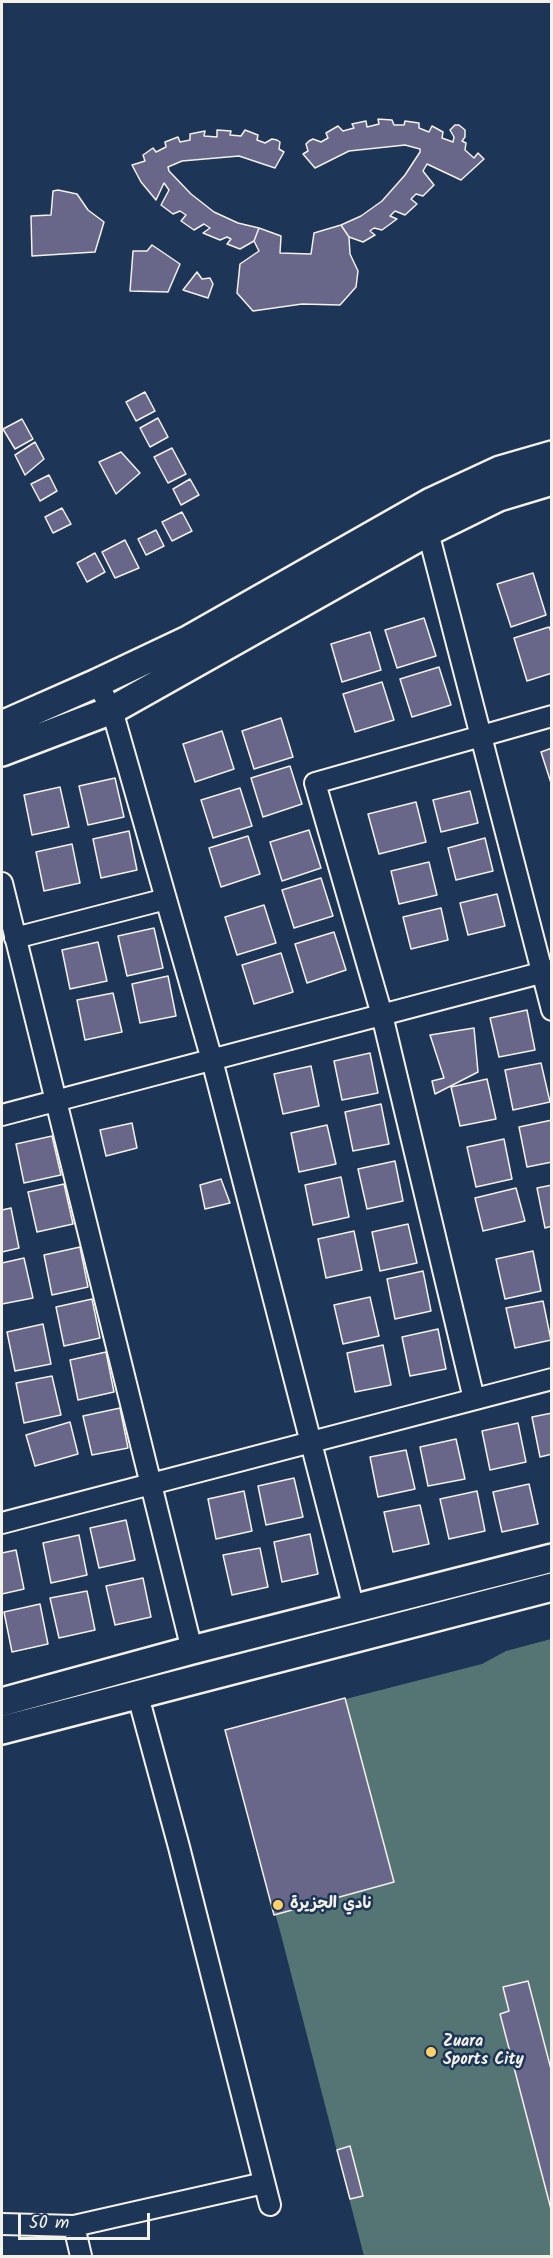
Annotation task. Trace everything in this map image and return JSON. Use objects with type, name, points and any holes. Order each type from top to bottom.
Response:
[{"type":"street","points":[[2,725],[188,640],[431,502],[500,470],[552,455]]},
{"type":"street","points":[[2,752],[111,710],[428,532],[499,497],[552,481]]},
{"type":"street","points":[[428,532],[481,736],[547,972],[552,1010]]},
{"type":"street","points":[[98,683],[111,710],[212,1060],[354,1610]]},
{"type":"street","points":[[474,1399],[382,1015],[315,783],[552,716]]},
{"type":"street","points":[[2,887],[192,1650]]},
{"type":"street","points":[[15,938],[166,899]]},
{"type":"street","points":[[2,1115],[547,972]]},
{"type":"street","points":[[2,1523],[552,1379]]},
{"type":"street","points":[[2,1702],[192,1650],[552,1558]]},
{"type":"street","points":[[2,1730],[552,1587]]},
{"type":"street","points":[[138,1696],[270,2205]]},
{"type":"street","points":[[2,2224],[74,2226],[264,2183]]},
{"type":"street","points":[[74,2226],[81,2256]]},
{"type":"green space","name":"Zuara Sports City","points":[[551,1639],[551,2256],[364,2256],[280,1931],[225,1730],[482,1664],[506,1651]]},
{"type":"building","points":[[378,119],[392,120],[394,125],[404,125],[405,121],[419,123],[419,128],[429,132],[432,126],[443,132],[442,138],[453,142],[454,137],[450,130],[455,125],[459,125],[465,130],[465,137],[462,141],[466,143],[465,150],[474,158],[478,153],[484,159],[461,180],[427,164],[423,171],[434,185],[423,196],[416,194],[411,199],[417,204],[405,215],[395,211],[390,216],[397,219],[382,230],[374,228],[370,231],[375,235],[363,242],[349,237],[341,225],[361,216],[382,201],[405,175],[420,149],[405,145],[349,151],[315,168],[303,154],[308,151],[306,144],[309,141],[313,139],[321,142],[328,138],[326,133],[338,126],[343,131],[354,128],[352,124],[366,121],[367,127],[379,124]]},
{"type":"building","points":[[217,130],[231,131],[230,135],[241,136],[245,130],[258,135],[257,140],[265,143],[272,139],[277,140],[280,142],[279,149],[284,152],[275,168],[239,156],[182,161],[168,167],[169,171],[191,194],[214,212],[238,223],[259,228],[254,241],[240,249],[227,244],[231,239],[227,237],[220,240],[203,233],[210,228],[204,224],[194,230],[181,221],[186,215],[180,211],[173,214],[161,205],[169,190],[164,183],[156,200],[141,182],[132,165],[145,161],[143,155],[153,148],[156,152],[166,147],[165,142],[178,137],[180,142],[190,140],[190,134],[205,131],[204,136],[217,137]]},
{"type":"building","points":[[53,191],[77,194],[88,210],[104,222],[95,252],[32,256],[31,216],[51,215]]},
{"type":"building","points":[[341,225],[349,237],[350,254],[358,271],[356,287],[340,305],[302,304],[253,311],[237,293],[240,264],[259,251],[254,241],[259,228],[281,236],[280,253],[311,254],[314,233]]},
{"type":"building","points":[[152,245],[180,264],[168,292],[130,291],[133,251],[147,251]]},
{"type":"building","points":[[197,272],[202,279],[210,278],[213,284],[208,298],[183,290]]},
{"type":"building","points":[[145,392],[155,411],[136,421],[126,402]]},
{"type":"building","points":[[158,418],[168,437],[150,447],[140,428]]},
{"type":"building","points":[[22,419],[33,439],[15,449],[3,429]]},
{"type":"building","points":[[35,442],[44,459],[25,475],[15,455]]},
{"type":"building","points":[[172,448],[186,474],[168,483],[154,457]]},
{"type":"building","points":[[121,452],[140,473],[116,494],[99,462]]},
{"type":"building","points":[[49,475],[57,491],[40,501],[31,484]]},
{"type":"building","points":[[190,479],[199,495],[181,505],[173,489]]},
{"type":"building","points":[[62,508],[71,524],[53,533],[45,517]]},
{"type":"building","points":[[182,512],[192,531],[172,541],[162,522]]},
{"type":"building","points":[[156,530],[164,546],[146,555],[138,539]]},
{"type":"building","points":[[125,540],[139,568],[115,578],[102,552]]},
{"type":"building","points":[[95,553],[105,572],[87,582],[77,563]]},
{"type":"building","points":[[533,573],[546,615],[511,627],[497,584]]},
{"type":"building","points":[[424,618],[436,656],[397,668],[385,630]]},
{"type":"building","points":[[549,627],[552,634],[552,673],[527,681],[514,638]]},
{"type":"building","points":[[370,632],[381,670],[342,682],[331,644]]},
{"type":"building","points":[[439,667],[451,705],[412,717],[400,679]]},
{"type":"building","points":[[382,682],[394,720],[355,732],[343,694]]},
{"type":"building","points":[[281,718],[293,757],[254,769],[242,731]]},
{"type":"building","points":[[222,731],[234,769],[195,782],[183,744]]},
{"type":"building","points":[[552,748],[552,786],[541,752]]},
{"type":"building","points":[[290,766],[302,804],[263,817],[251,778]]},
{"type":"building","points":[[115,778],[124,817],[88,825],[79,786]]},
{"type":"building","points":[[60,787],[69,827],[32,835],[24,795]]},
{"type":"building","points":[[240,788],[252,826],[213,838],[201,800]]},
{"type":"building","points":[[470,791],[478,823],[441,832],[433,800]]},
{"type":"building","points":[[416,802],[426,842],[379,854],[368,814]]},
{"type":"building","points":[[309,830],[321,868],[282,881],[270,842]]},
{"type":"building","points":[[129,831],[137,870],[101,878],[93,839]]},
{"type":"building","points":[[248,836],[260,874],[221,887],[209,848]]},
{"type":"building","points":[[485,838],[493,871],[456,880],[448,848]]},
{"type":"building","points":[[72,844],[80,883],[44,891],[36,852]]},
{"type":"building","points":[[429,862],[437,895],[399,904],[391,871]]},
{"type":"building","points":[[321,878],[333,916],[294,928],[282,890]]},
{"type":"building","points":[[497,894],[505,926],[468,935],[460,903]]},
{"type":"building","points":[[264,905],[276,943],[237,955],[225,917]]},
{"type":"building","points":[[441,908],[448,940],[411,949],[403,917]]},
{"type":"building","points":[[154,928],[163,968],[127,976],[118,936]]},
{"type":"building","points":[[334,932],[346,970],[307,983],[295,944]]},
{"type":"building","points":[[98,942],[107,981],[70,989],[62,950]]},
{"type":"building","points":[[281,953],[293,992],[254,1004],[242,965]]},
{"type":"building","points":[[168,976],[176,1016],[140,1023],[132,984]]},
{"type":"building","points":[[113,993],[122,1032],[85,1040],[77,1000]]},
{"type":"building","points":[[527,1010],[535,1050],[499,1057],[490,1018]]},
{"type":"building","points":[[474,1028],[478,1072],[435,1094],[432,1081],[444,1078],[430,1035]]},
{"type":"building","points":[[370,1053],[378,1093],[342,1100],[334,1061]]},
{"type":"building","points":[[541,1063],[550,1102],[513,1110],[505,1070]]},
{"type":"building","points":[[311,1066],[319,1106],[283,1114],[274,1074]]},
{"type":"building","points":[[487,1079],[496,1119],[460,1126],[451,1087]]},
{"type":"building","points":[[381,1104],[389,1144],[353,1151],[345,1112]]},
{"type":"building","points":[[552,1120],[552,1162],[527,1167],[519,1127]]},
{"type":"building","points":[[132,1123],[137,1148],[106,1156],[100,1130]]},
{"type":"building","points":[[327,1125],[336,1164],[299,1172],[291,1133]]},
{"type":"building","points":[[52,1136],[61,1175],[24,1183],[16,1144]]},
{"type":"building","points":[[504,1139],[512,1179],[476,1187],[467,1147]]},
{"type":"building","points":[[395,1161],[403,1201],[367,1209],[358,1169]]},
{"type":"building","points":[[341,1177],[349,1217],[313,1225],[305,1185]]},
{"type":"building","points":[[221,1179],[230,1203],[205,1209],[200,1185]]},
{"type":"building","points":[[64,1184],[73,1224],[37,1232],[28,1192]]},
{"type":"building","points":[[552,1185],[552,1226],[545,1228],[537,1188]]},
{"type":"building","points":[[516,1188],[525,1221],[483,1231],[475,1198]]},
{"type":"building","points":[[11,1208],[19,1248],[2,1252],[2,1210]]},
{"type":"building","points":[[408,1224],[417,1263],[380,1271],[372,1232]]},
{"type":"building","points":[[354,1231],[362,1270],[326,1278],[318,1239]]},
{"type":"building","points":[[80,1247],[88,1287],[52,1295],[44,1255]]},
{"type":"building","points":[[533,1251],[541,1291],[505,1299],[496,1259]]},
{"type":"building","points":[[24,1258],[33,1298],[2,1304],[2,1263]]},
{"type":"building","points":[[423,1271],[431,1311],[395,1319],[387,1279]]},
{"type":"building","points":[[370,1297],[379,1336],[343,1344],[334,1305]]},
{"type":"building","points":[[92,1299],[100,1338],[64,1346],[56,1307]]},
{"type":"building","points":[[543,1301],[551,1340],[515,1348],[506,1308]]},
{"type":"building","points":[[43,1324],[51,1364],[15,1371],[7,1332]]},
{"type":"building","points":[[438,1329],[446,1369],[410,1376],[402,1337]]},
{"type":"building","points":[[383,1345],[391,1385],[355,1392],[347,1353]]},
{"type":"building","points":[[106,1352],[114,1392],[78,1400],[70,1360]]},
{"type":"building","points":[[52,1376],[61,1415],[24,1423],[16,1383]]},
{"type":"building","points":[[120,1408],[128,1448],[92,1455],[83,1416]]},
{"type":"building","points":[[552,1413],[552,1454],[540,1457],[532,1417]]},
{"type":"building","points":[[70,1422],[78,1454],[35,1466],[26,1435]]},
{"type":"building","points":[[518,1423],[526,1462],[490,1470],[482,1431]]},
{"type":"building","points":[[456,1439],[465,1479],[428,1486],[420,1447]]},
{"type":"building","points":[[406,1450],[415,1489],[378,1497],[370,1457]]},
{"type":"building","points":[[294,1478],[303,1517],[266,1525],[258,1486]]},
{"type":"building","points":[[529,1484],[538,1524],[502,1532],[493,1492]]},
{"type":"building","points":[[244,1491],[252,1531],[216,1539],[208,1499]]},
{"type":"building","points":[[477,1491],[485,1531],[449,1539],[440,1499]]},
{"type":"building","points":[[420,1505],[429,1544],[393,1552],[384,1512]]},
{"type":"building","points":[[126,1520],[135,1560],[99,1568],[90,1528]]},
{"type":"building","points":[[310,1534],[318,1574],[282,1582],[274,1542]]},
{"type":"building","points":[[79,1535],[87,1575],[51,1583],[43,1543]]},
{"type":"building","points":[[260,1548],[268,1587],[232,1595],[223,1555]]},
{"type":"building","points":[[16,1550],[24,1589],[2,1594],[2,1553]]},
{"type":"building","points":[[143,1578],[151,1617],[115,1625],[106,1586]]},
{"type":"building","points":[[87,1591],[95,1630],[59,1638],[50,1598]]},
{"type":"building","points":[[40,1604],[48,1644],[12,1652],[4,1612]]},
{"type":"building","points":[[345,1698],[394,1882],[274,1915],[225,1730]]},
{"type":"building","points":[[528,1981],[552,2073],[552,2213],[500,2014],[509,2011],[503,1987]]},
{"type":"building","points":[[350,2146],[363,2196],[350,2199],[337,2150]]},
{"type":"place","name":"نادي الجزيرة","points":[[278,1905]]},
{"type":"place","name":"Zuara Sports City","points":[[431,2052]]}]
